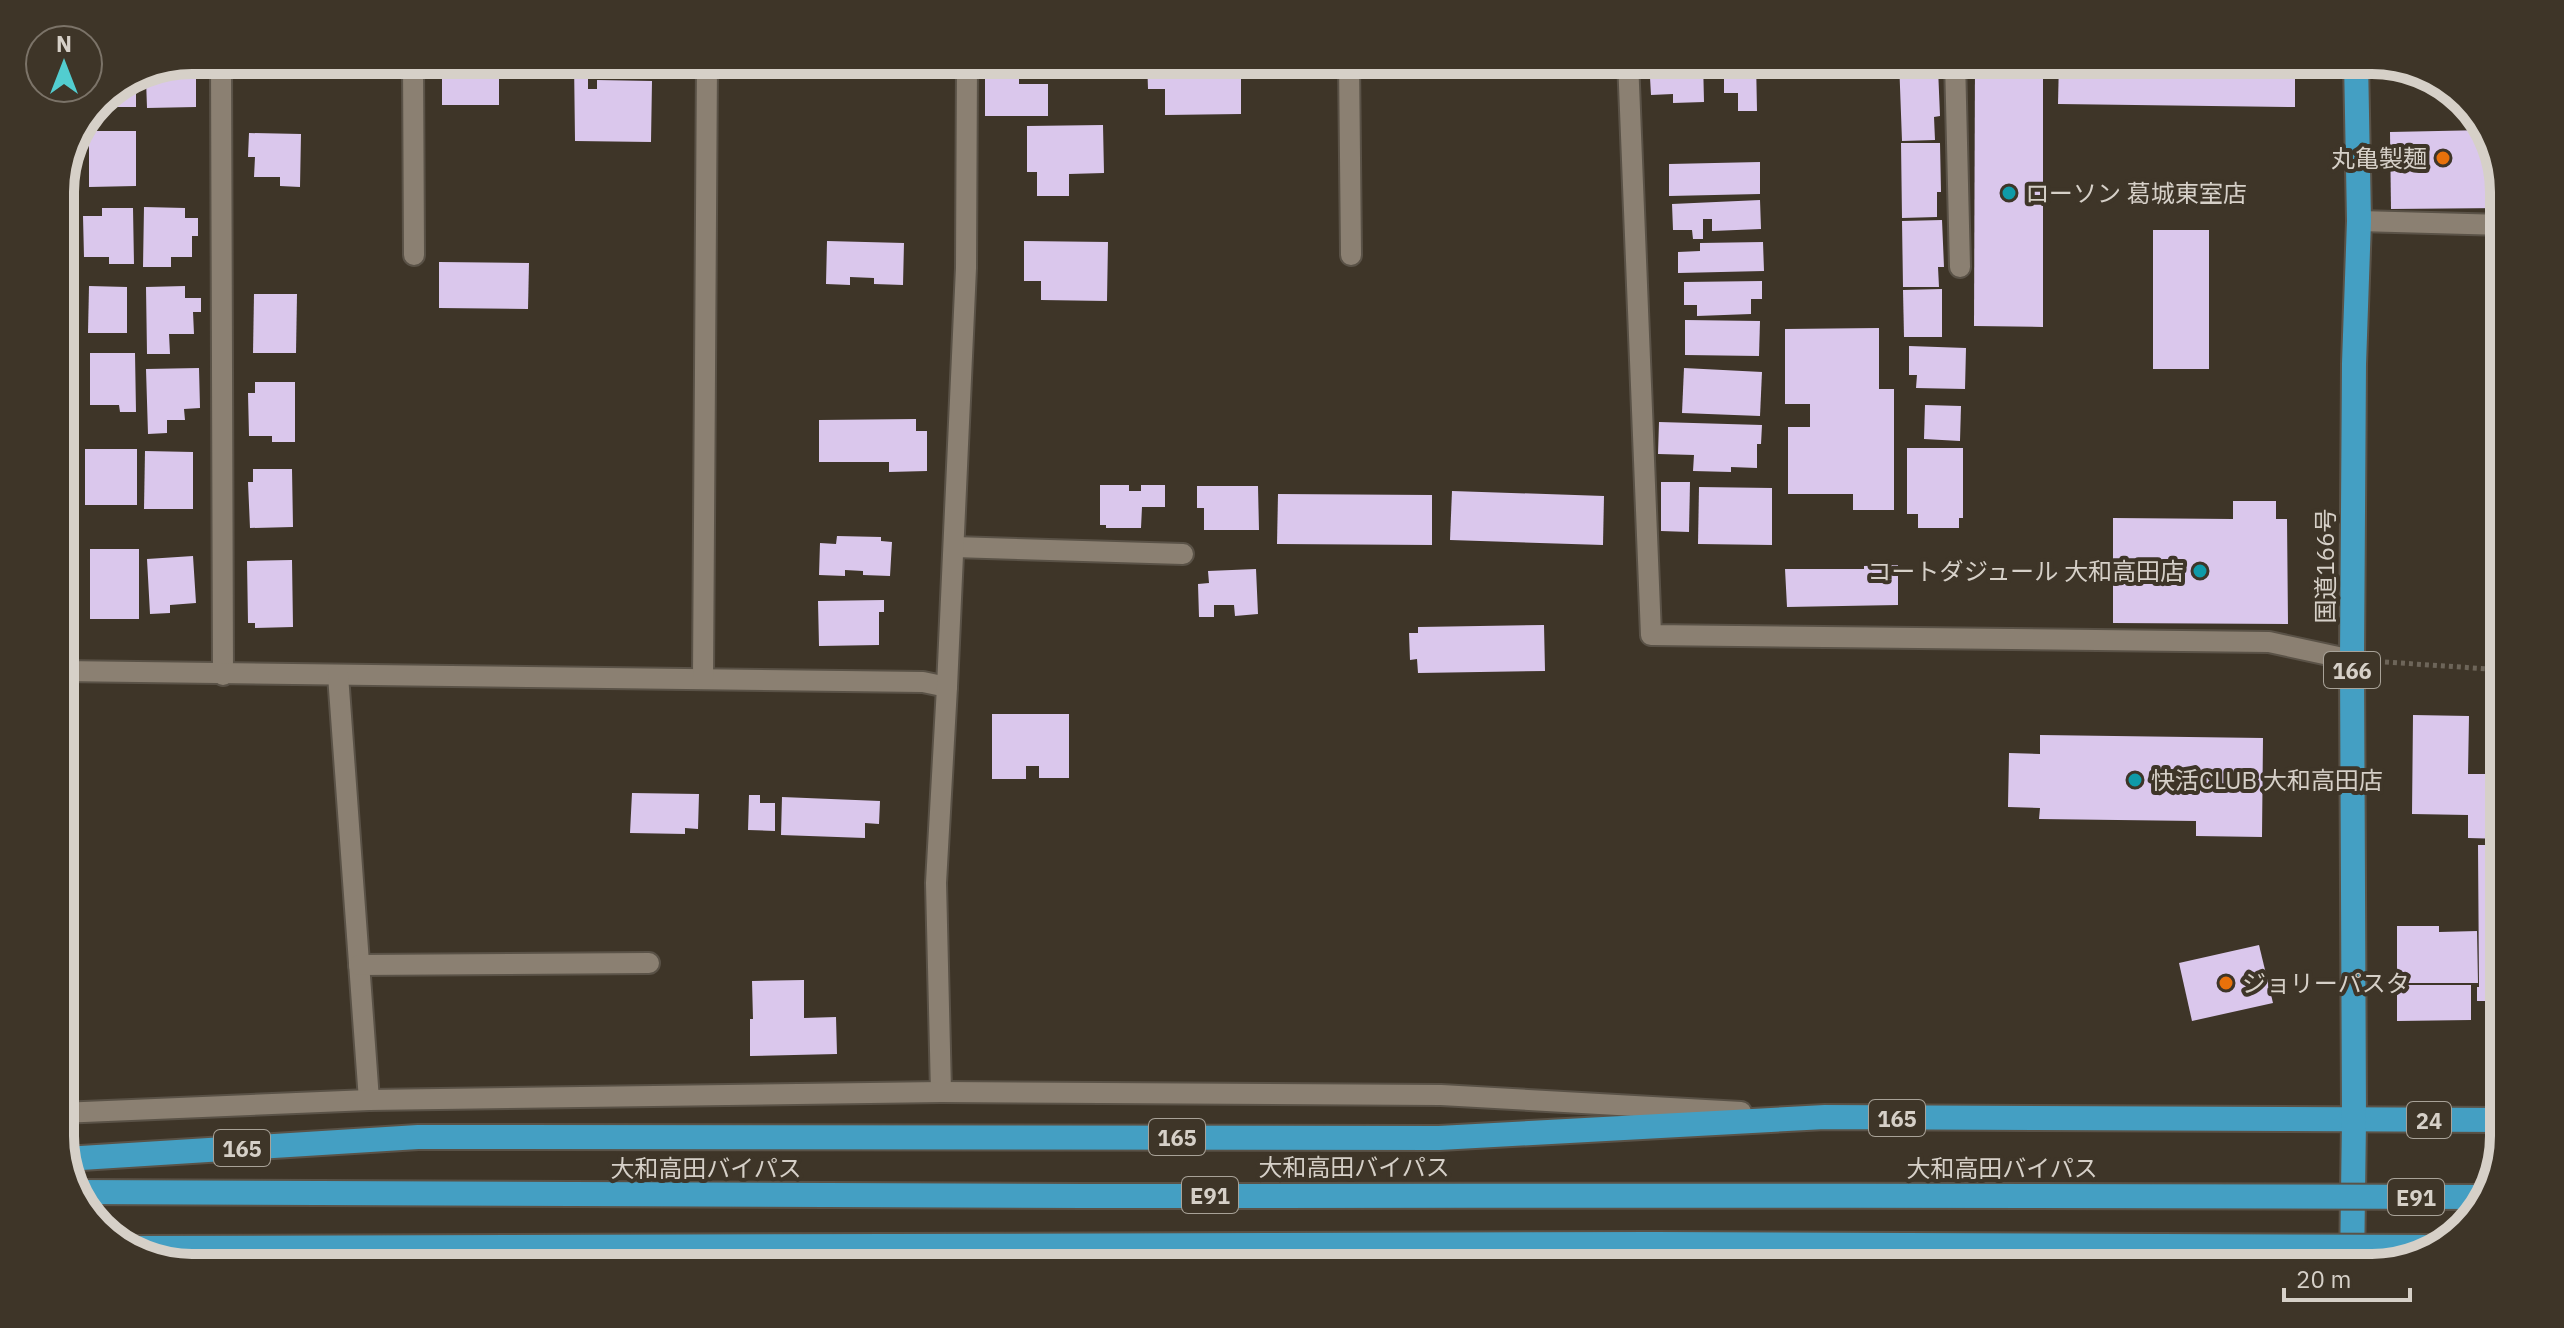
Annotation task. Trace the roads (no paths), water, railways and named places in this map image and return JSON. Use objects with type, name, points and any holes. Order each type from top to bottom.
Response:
[{"type":"highway","name":"国道166号","points":[[2352,1254],[2352,660],[2354,364],[2359,221],[2356,74]]},
{"type":"highway","name":"165","points":[[76,1158],[418,1137],[1439,1138],[1825,1117],[2354,1120]]},
{"type":"highway","name":"24","points":[[2354,1120],[2490,1120]]},
{"type":"highway","name":"大和高田バイパス","points":[[88,1192],[518,1196],[2473,1197]]},
{"type":"highway","name":"E91","points":[[154,1248],[1606,1244],[2412,1247]]},
{"type":"street","points":[[221,74],[223,675]]},
{"type":"street","points":[[413,74],[414,255]]},
{"type":"street","points":[[703,679],[707,74]]},
{"type":"street","points":[[941,1092],[936,883],[966,268],[967,74]]},
{"type":"street","points":[[1349,74],[1351,255]]},
{"type":"street","points":[[1629,74],[1651,635],[2269,642],[2352,660]]},
{"type":"street","points":[[1955,74],[1960,267]]},
{"type":"street","points":[[2359,221],[2490,225]]},
{"type":"street","points":[[954,547],[1183,554]]},
{"type":"street","points":[[74,671],[923,682],[947,687]]},
{"type":"street","points":[[338,675],[369,1100]]},
{"type":"street","points":[[359,965],[649,963]]},
{"type":"street","points":[[74,1112],[369,1100],[941,1092],[1441,1095],[1825,1117]]},
{"type":"place","name":"丸亀製麺","points":[[2443,158]]},
{"type":"place","name":"ローソン 葛城東室店","points":[[2009,193]]},
{"type":"place","name":"コートダジュール 大和高田店","points":[[2200,571]]},
{"type":"place","name":"快活CLUB 大和高田店","points":[[2135,780]]},
{"type":"place","name":"ジョリーパスタ","points":[[2226,983]]}]
